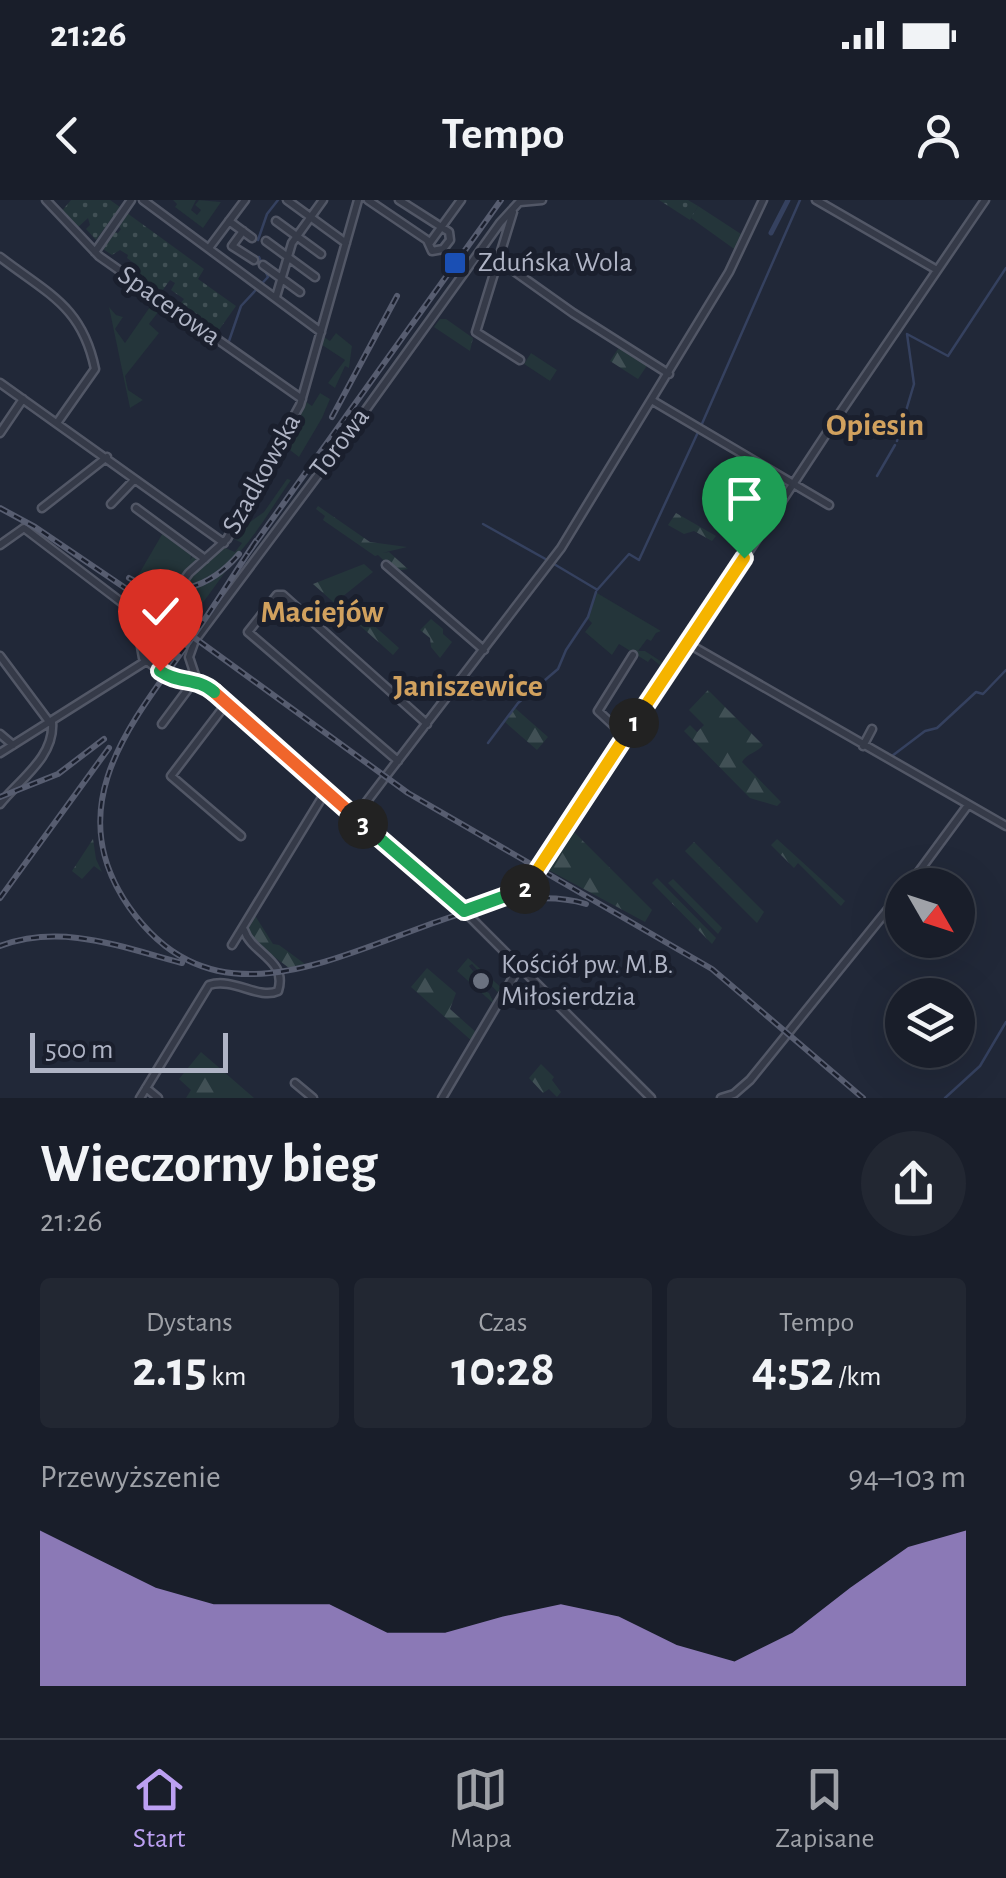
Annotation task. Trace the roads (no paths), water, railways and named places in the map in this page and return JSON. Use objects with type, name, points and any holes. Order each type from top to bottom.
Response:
[{"type":"street","name":"Spacerowa","points":[[46,200],[95,252],[302,399]]},
{"type":"street","points":[[95,252],[131,200]]},
{"type":"street","points":[[143,200],[322,332]]},
{"type":"street","points":[[209,248],[244,200]]},
{"type":"street","points":[[287,200],[346,242]]},
{"type":"street","points":[[276,297],[296,236],[323,200]]},
{"type":"street","points":[[358,202],[369,201],[437,252],[446,245],[450,234],[399,200]]},
{"type":"street","points":[[429,244],[461,200]]},
{"type":"street","points":[[520,360],[476,332],[513,211],[520,201],[542,200]]},
{"type":"street","points":[[355,817],[561,548],[729,272],[763,200]]},
{"type":"street","points":[[816,200],[937,270]]},
{"type":"street","points":[[464,911],[526,888],[985,200]]},
{"type":"street","name":"Szadkowska","points":[[150,624],[188,573],[224,542],[302,399],[358,202]]},
{"type":"street","name":"Torowa","points":[[197,681],[189,654],[195,640],[500,223],[513,211]]},
{"type":"street","points":[[230,221],[252,238]]},
{"type":"street","points":[[276,221],[321,254]]},
{"type":"street","points":[[243,231],[232,246],[254,260]]},
{"type":"street","points":[[266,242],[315,277]]},
{"type":"street","points":[[0,257],[69,310],[80,322],[90,345],[95,369],[57,423]]},
{"type":"street","points":[[497,259],[573,314],[669,374]]},
{"type":"street","points":[[263,265],[300,292]]},
{"type":"street","points":[[0,383],[224,542]]},
{"type":"street","points":[[0,433],[23,399]]},
{"type":"street","points":[[653,401],[829,504]]},
{"type":"street","points":[[42,508],[106,457]]},
{"type":"street","points":[[111,504],[134,480]]},
{"type":"street","points":[[136,508],[206,558]]},
{"type":"street","points":[[0,544],[22,527],[150,624],[139,644],[146,661],[170,678],[197,681],[226,704],[464,911],[651,1098]]},
{"type":"street","points":[[386,565],[484,650]]},
{"type":"street","points":[[398,762],[248,632],[268,606],[277,595],[283,595],[428,724]]},
{"type":"street","points":[[686,644],[1006,826]]},
{"type":"street","points":[[626,736],[598,710],[634,655]]},
{"type":"street","points":[[0,656],[51,723],[52,733],[43,757],[0,804]]},
{"type":"street","points":[[0,752],[146,661]]},
{"type":"street","points":[[162,724],[197,681]]},
{"type":"street","points":[[226,704],[171,776],[240,836]]},
{"type":"street","points":[[863,746],[872,729]]},
{"type":"street","points":[[0,734],[12,745]]},
{"type":"street","points":[[232,945],[326,791]]},
{"type":"street","points":[[921,868],[968,805]]},
{"type":"street","points":[[721,1098],[734,1094],[750,1080],[885,913]]},
{"type":"street","points":[[140,1098],[209,985],[233,984],[270,995],[279,989],[275,964],[248,939],[244,930]]},
{"type":"street","points":[[442,1098],[520,966]]},
{"type":"street","points":[[295,1083],[312,1098]]},
{"type":"street","points":[[146,1088],[158,1098]]},
{"type":"waterway","points":[[258,240],[267,214],[278,200]]},
{"type":"waterway","points":[[771,233],[788,200]]},
{"type":"waterway","points":[[701,426],[800,200]]},
{"type":"waterway","points":[[229,341],[241,306],[268,277],[259,257]]},
{"type":"waterway","points":[[897,441],[914,384],[907,334],[948,356],[1006,268]]},
{"type":"waterway","points":[[597,590],[629,554],[639,560],[699,430]]},
{"type":"waterway","points":[[877,476],[895,445]]},
{"type":"waterway","points":[[483,524],[549,561]]},
{"type":"waterway","points":[[554,564],[596,589]]},
{"type":"waterway","points":[[488,743],[518,703],[558,669],[588,617],[596,592]]},
{"type":"waterway","points":[[892,756],[925,731],[937,728],[976,692],[983,694],[1006,670]]},
{"type":"waterway","points":[[945,1098],[980,1066],[1006,1022]]},
{"type":"railway","points":[[248,553],[501,200]]},
{"type":"railway","points":[[332,417],[397,296]]},
{"type":"railway","points":[[0,508],[137,596],[408,793],[712,969],[863,1098]]},
{"type":"railway","points":[[256,541],[145,703],[111,767],[102,800],[101,834],[109,870],[129,907],[178,954],[231,973],[289,970],[349,954],[471,911],[530,899],[586,904]]},
{"type":"railway","points":[[129,578],[159,589],[188,588],[215,575],[239,554]]},
{"type":"railway","points":[[0,797],[58,774],[104,739]]},
{"type":"railway","points":[[0,898],[109,748]]},
{"type":"railway","points":[[0,946],[23,939],[69,937],[182,963]]},
{"type":"place","name":"Zduńska Wola","points":[[455,263]]},
{"type":"place","name":"Kościół pw. M.B. Miłosierdzia","points":[[481,981]]},
{"type":"district","name":"Opiesin","points":[[875,425]]},
{"type":"district","name":"Maciejów","points":[[322,612]]},
{"type":"district","name":"Janiszewice","points":[[468,686]]}]
